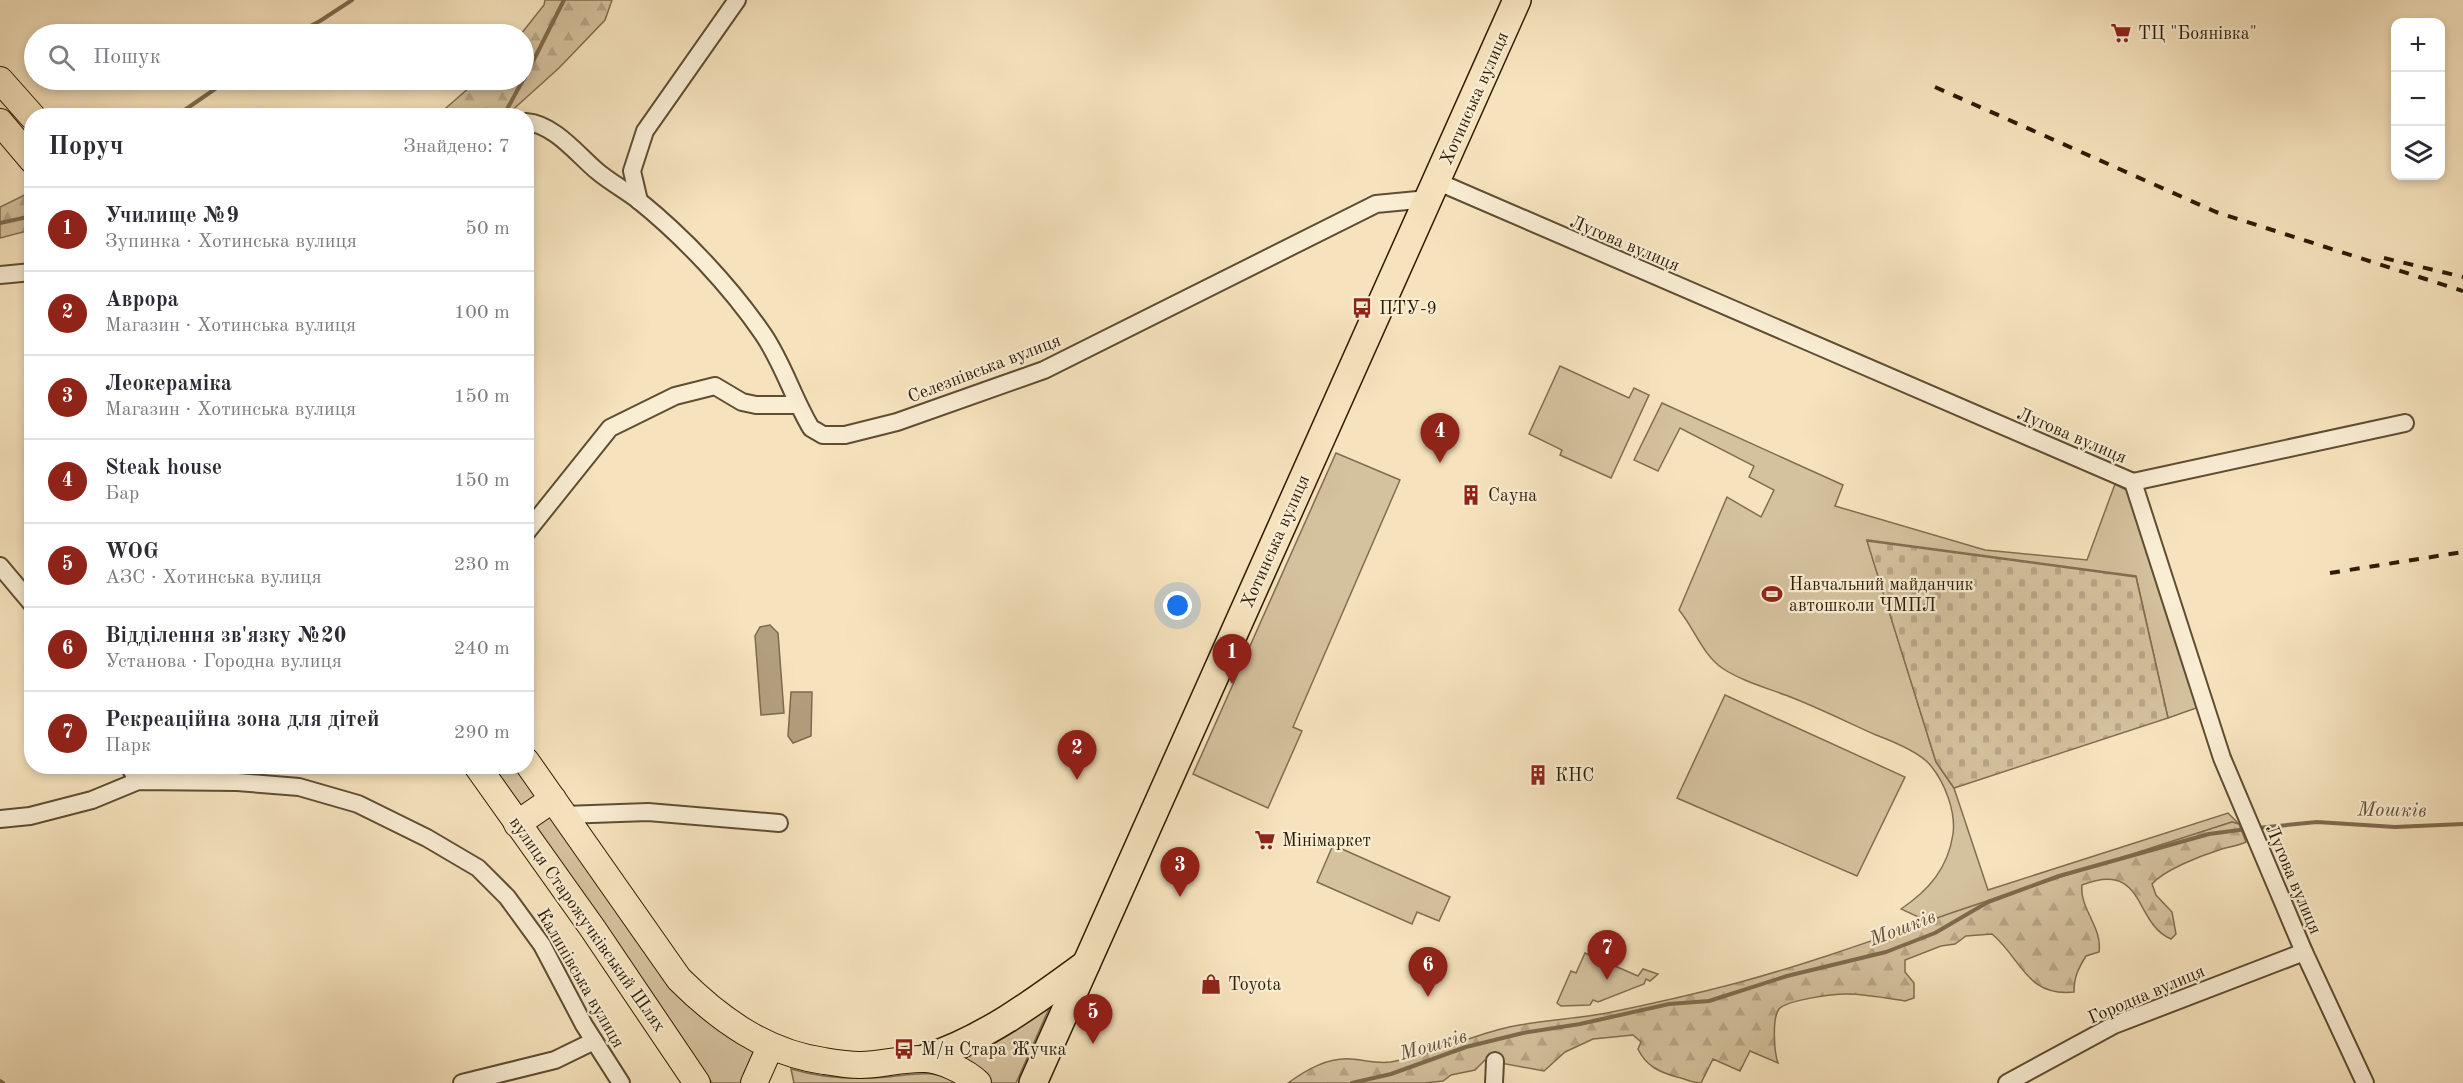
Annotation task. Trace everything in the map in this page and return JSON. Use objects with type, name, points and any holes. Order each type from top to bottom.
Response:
[{"type":"highway","name":"Хотинська вулиця","points":[[1033,1083],[1517,0]]},
{"type":"highway","points":[[926,1058],[985,1031],[1038,998],[1087,963]]},
{"type":"main road","points":[[0,80],[25,108]]},
{"type":"main road","points":[[0,122],[24,150]]},
{"type":"main road","points":[[534,772],[679,979],[701,1001],[744,1033],[770,1047],[822,1061],[860,1065],[926,1058],[960,1070],[978,1083]]},
{"type":"main road","name":"вулиця Старожучківський Шлях","points":[[483,774],[593,929],[697,1083]]},
{"type":"main road","points":[[517,824],[558,807]]},
{"type":"main road","points":[[754,1083],[770,1047]]},
{"type":"street","points":[[639,201],[632,171],[645,130],[737,0]]},
{"type":"street","name":"Селезнівська вулиця","points":[[534,123],[555,133],[599,172],[639,201],[690,247],[741,304],[765,337],[797,405],[811,428],[823,435],[845,435],[897,422],[1044,370],[1376,204],[1432,190]]},
{"type":"street","name":"Лугова вулиця","points":[[1432,190],[2133,482],[2222,759],[2304,952],[2365,1083]]},
{"type":"street","points":[[0,275],[24,273]]},
{"type":"street","points":[[534,523],[610,428],[675,396],[715,386],[742,402],[756,405],[797,405]]},
{"type":"street","points":[[2133,482],[2405,423]]},
{"type":"street","points":[[0,566],[24,594]]},
{"type":"street","name":"Калинівська вулиця","points":[[0,819],[30,816],[92,800],[134,774],[299,787],[358,804],[427,838],[478,868],[507,897],[542,945],[594,1041],[621,1083]]},
{"type":"street","points":[[558,807],[779,823]]},
{"type":"street","name":"Городна вулиця","points":[[2007,1083],[2114,1025],[2304,952]]},
{"type":"street","points":[[462,1083],[555,1060],[594,1041]]},
{"type":"street","points":[[1494,1083],[1496,1060]]},
{"type":"green space","points":[[545,0],[612,0],[605,20],[559,68],[515,108],[446,108],[467,90],[534,90],[534,24],[529,24],[544,5]]},
{"type":"green space","points":[[24,195],[24,232],[0,238],[0,207]]},
{"type":"green space","points":[[1560,366],[1629,398],[1634,388],[1649,395],[1611,478],[1560,455],[1562,450],[1529,434]]},
{"type":"green space","points":[[1662,403],[1843,485],[1835,506],[1985,550],[2087,560],[2115,484],[2130,492],[2199,707],[2168,718],[2136,576],[1867,540],[1936,762],[1954,788],[1988,890],[2228,813],[2239,824],[2232,822],[1929,922],[1901,909],[1936,877],[1947,857],[1953,834],[1953,816],[1945,789],[1931,766],[1913,752],[1814,707],[1739,677],[1722,668],[1709,656],[1679,610],[1727,497],[1761,517],[1774,490],[1749,477],[1754,466],[1680,428],[1658,471],[1634,460]]},
{"type":"green space","points":[[1336,453],[1400,480],[1293,727],[1302,731],[1268,808],[1193,774]]},
{"type":"green space","points":[[1867,541],[2136,577],[2168,718],[1954,788],[1936,762]]},
{"type":"green space","points":[[1725,695],[1905,777],[1857,876],[1677,798]]},
{"type":"green space","points":[[496,774],[527,774],[537,797],[525,806],[518,806]]},
{"type":"green space","points":[[556,813],[625,913],[757,1050],[745,1083],[712,1083],[532,825]]},
{"type":"green space","points":[[2232,822],[2239,824],[2246,842],[2183,864],[2152,884],[2156,895],[2172,912],[2176,934],[2171,939],[2159,931],[2128,887],[2118,881],[2103,879],[2082,885],[2084,902],[2098,935],[2099,952],[2086,956],[2077,973],[2074,992],[2045,989],[2035,982],[1992,934],[1966,936],[1955,944],[1941,946],[1905,960],[1905,972],[1914,983],[1914,998],[1905,1001],[1868,995],[1840,994],[1791,1003],[1779,1009],[1777,1013],[1775,1043],[1778,1063],[1750,1051],[1740,1071],[1713,1059],[1701,1083],[1670,1075],[1654,1068],[1641,1055],[1638,1049],[1641,1042],[1633,1035],[1593,1039],[1565,1052],[1544,1071],[1485,1060],[1475,1070],[1451,1075],[1443,1081],[1288,1083],[1310,1069],[1334,1060],[1391,1062],[1421,1055],[1509,1027],[1607,1013],[1737,983]]},
{"type":"green space","points":[[1333,845],[1450,897],[1439,921],[1417,912],[1412,924],[1317,882]]},
{"type":"green space","points":[[1585,953],[1638,976],[1643,969],[1658,974],[1650,981],[1646,979],[1644,984],[1598,1002],[1593,1000],[1590,1005],[1561,1006],[1557,1003],[1571,971],[1576,973]]},
{"type":"green space","points":[[1051,1004],[1016,1083],[991,1083],[951,1058]]},
{"type":"green space","points":[[791,1069],[851,1078],[933,1074],[960,1083],[794,1083]]},
{"type":"shaded area","points":[[770,625],[778,633],[784,713],[761,715],[755,636],[760,627]]},
{"type":"shaded area","points":[[791,692],[812,692],[811,736],[793,743],[788,736]]},
{"type":"waterway","points":[[314,24],[352,0]]},
{"type":"waterway","points":[[534,59],[564,0]]},
{"type":"waterway","points":[[188,108],[214,90]]},
{"type":"waterway","points":[[508,108],[518,90]]},
{"type":"waterway","points":[[0,223],[24,218]]},
{"type":"waterway","name":"Мошків","points":[[2257,828],[2317,822],[2395,827],[2463,824]]},
{"type":"waterway","name":"Мошків","points":[[1352,1083],[1391,1074],[1466,1047],[1523,1033],[1580,1024],[1669,1004],[1709,1001],[1787,976],[1886,952],[1935,933],[1988,902],[2059,876],[2209,834],[2247,829]]},
{"type":"railway","points":[[1935,87],[2216,212],[2463,291]]},
{"type":"railway","points":[[2384,258],[2463,277]]},
{"type":"railway","points":[[2330,573],[2463,552]]},
{"type":"place","name":"ТЦ \"Боянівка\"","points":[[2121,33]]},
{"type":"place","name":"ПТУ-9","points":[[1362,308]]},
{"type":"place","name":"Steak house","points":[[1440,463]]},
{"type":"place","name":"Сауна","points":[[1471,495]]},
{"type":"place","name":"Навчальний майданчик автошколи ЧМПЛ","points":[[1772,594]]},
{"type":"place","name":"Училище №9","points":[[1232,684]]},
{"type":"place","name":"КНС","points":[[1538,775]]},
{"type":"place","name":"Аврора","points":[[1077,780]]},
{"type":"place","name":"Мінімаркет","points":[[1265,840]]},
{"type":"place","name":"Леокераміка","points":[[1180,897]]},
{"type":"place","name":"Рекреаційна зона для дітей","points":[[1607,980]]},
{"type":"place","name":"Toyota","points":[[1211,984]]},
{"type":"place","name":"Відділення зв'язку №20","points":[[1428,997]]},
{"type":"place","name":"WOG","points":[[1093,1044]]},
{"type":"place","name":"М/н Стара Жучка","points":[[904,1049]]}]
